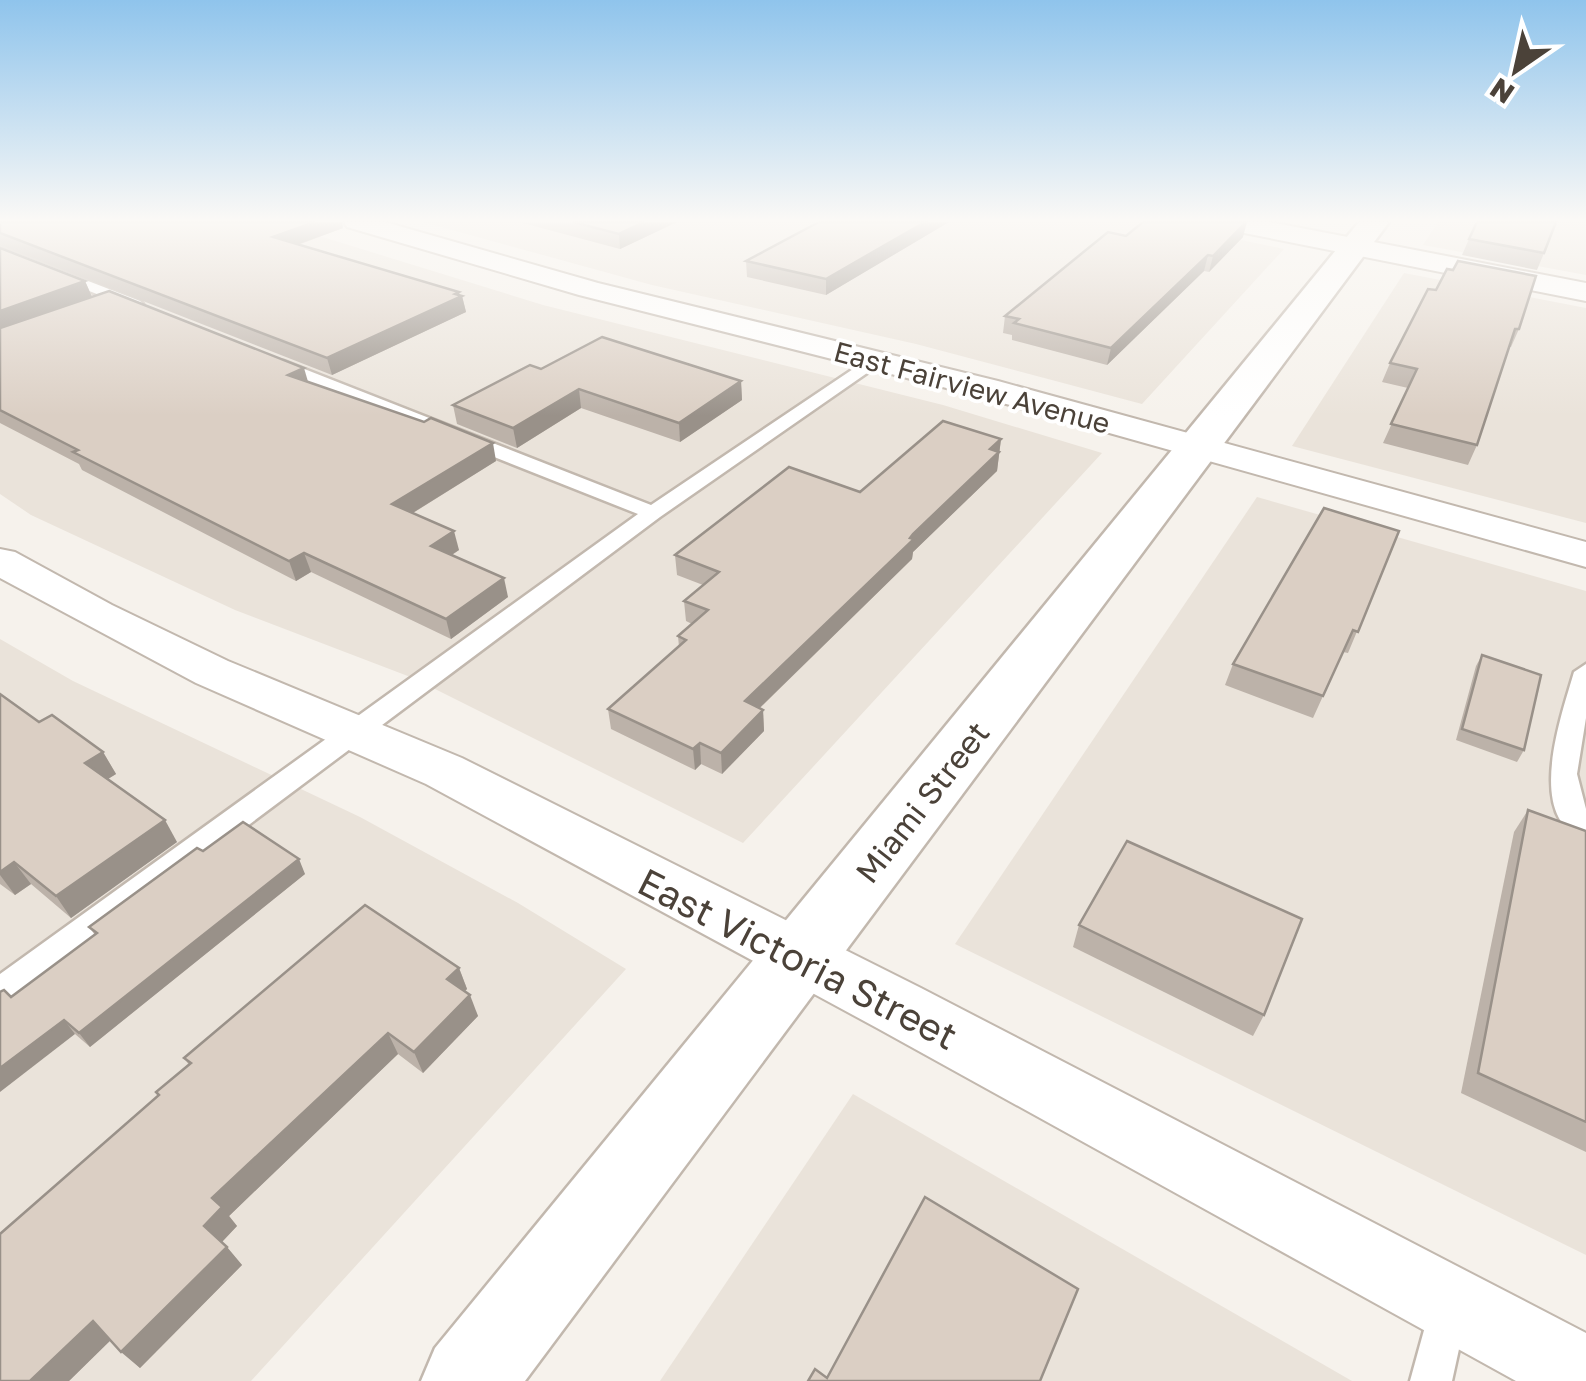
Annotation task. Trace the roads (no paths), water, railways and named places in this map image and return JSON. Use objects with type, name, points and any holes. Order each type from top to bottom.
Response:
[{"type":"street","name":"East Fairview Avenue","points":[[580,286],[874,360],[1586,554]]},
{"type":"street","name":"Miami Street","points":[[468,1381],[1324,286]]},
{"type":"street","name":"East Victoria Street","points":[[0,561],[96,615],[212,672],[444,771],[1586,1376]]},
{"type":"lane","points":[[90,286],[152,312]]},
{"type":"lane","points":[[84,309],[118,297]]},
{"type":"lane","points":[[254,356],[653,513]]},
{"type":"lane","points":[[0,992],[653,513],[874,360]]},
{"type":"lane","points":[[1586,672],[1560,778],[1569,809],[1586,828]]},
{"type":"lane","points":[[1431,1381],[1449,1304]]}]
